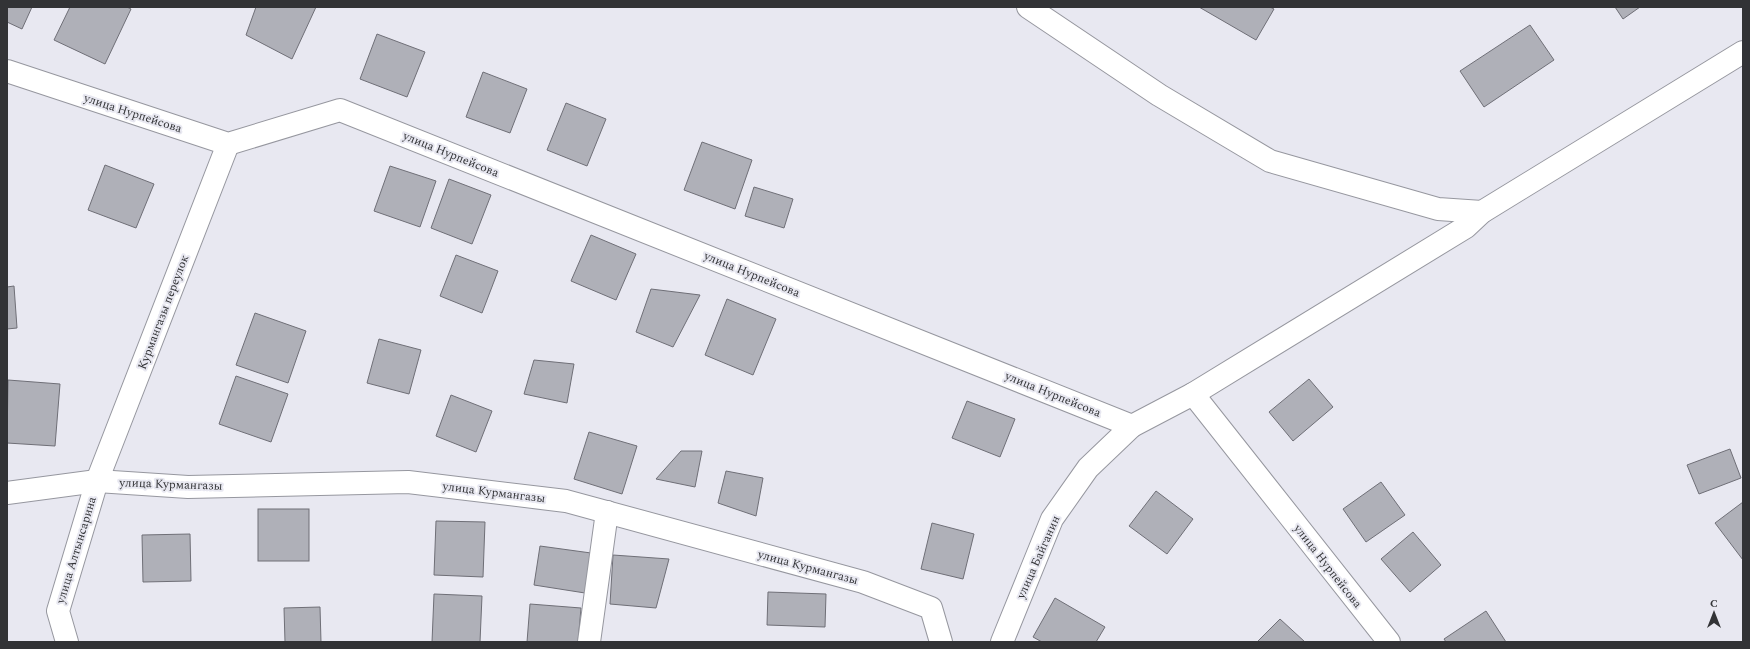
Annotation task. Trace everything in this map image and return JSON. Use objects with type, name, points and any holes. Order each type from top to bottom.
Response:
[{"type":"street","points":[[1028,7],[1159,95],[1270,160],[1438,209],[1482,212]]},
{"type":"street","points":[[1132,426],[1193,394],[1466,227],[1482,212],[1743,52]]},
{"type":"street","name":"улица Нурпейсова","points":[[7,71],[228,144],[340,110],[1132,426]]},
{"type":"street","name":"Курмангазы переулок","points":[[97,481],[228,144]]},
{"type":"street","name":"улица Нурпейсова","points":[[1193,394],[1388,642]]},
{"type":"street","name":"улица Байганин","points":[[1002,642],[1052,519],[1088,468],[1132,426]]},
{"type":"street","name":"улица Курмангазы","points":[[7,493],[97,481],[188,487],[408,482],[566,501],[863,582],[931,608],[941,642]]},
{"type":"street","name":"улица Алтынсарина","points":[[68,642],[58,610],[97,481]]},
{"type":"street","points":[[589,642],[607,512]]},
{"type":"building","points":[[7,7],[32,7],[22,29],[7,22]]},
{"type":"building","points":[[70,7],[127,7],[131,9],[105,64],[54,40]]},
{"type":"building","points":[[256,7],[316,7],[292,59],[246,35]]},
{"type":"building","points":[[1199,7],[1270,7],[1274,9],[1256,40]]},
{"type":"building","points":[[1615,7],[1640,7],[1623,19]]},
{"type":"building","points":[[1530,25],[1554,60],[1484,107],[1460,71]]},
{"type":"building","points":[[377,34],[425,52],[407,97],[360,79]]},
{"type":"building","points":[[483,72],[527,89],[510,133],[466,117]]},
{"type":"building","points":[[566,103],[606,119],[587,166],[547,150]]},
{"type":"building","points":[[702,142],[752,160],[735,209],[684,190]]},
{"type":"building","points":[[105,165],[154,184],[136,228],[88,210]]},
{"type":"building","points":[[390,166],[436,181],[420,227],[374,211]]},
{"type":"building","points":[[449,179],[491,195],[472,244],[431,228]]},
{"type":"building","points":[[754,187],[793,199],[784,228],[745,216]]},
{"type":"building","points":[[591,235],[636,254],[616,300],[571,281]]},
{"type":"building","points":[[456,255],[498,271],[482,313],[440,296]]},
{"type":"building","points":[[14,286],[17,328],[7,329],[7,287]]},
{"type":"building","points":[[651,289],[700,295],[673,347],[636,332]]},
{"type":"building","points":[[727,299],[776,319],[753,375],[705,355]]},
{"type":"building","points":[[255,313],[306,331],[288,383],[236,365]]},
{"type":"building","points":[[379,339],[421,350],[409,394],[367,383]]},
{"type":"building","points":[[534,360],[574,364],[567,403],[524,394]]},
{"type":"building","points":[[236,376],[288,394],[271,442],[219,424]]},
{"type":"building","points":[[1309,379],[1333,407],[1293,441],[1269,412]]},
{"type":"building","points":[[8,380],[60,384],[55,446],[7,443]]},
{"type":"building","points":[[451,395],[492,411],[476,452],[436,436]]},
{"type":"building","points":[[967,401],[1015,419],[1000,457],[952,438]]},
{"type":"building","points":[[589,432],[637,446],[622,494],[574,479]]},
{"type":"building","points":[[1730,449],[1741,478],[1699,494],[1687,465]]},
{"type":"building","points":[[681,451],[702,451],[695,487],[656,479]]},
{"type":"building","points":[[726,471],[763,478],[756,516],[718,503]]},
{"type":"building","points":[[1381,482],[1405,515],[1366,542],[1343,509]]},
{"type":"building","points":[[1156,491],[1193,519],[1167,554],[1129,526]]},
{"type":"building","points":[[1743,502],[1743,560],[1715,523]]},
{"type":"building","points":[[258,509],[309,509],[309,561],[258,561]]},
{"type":"building","points":[[436,521],[485,522],[483,577],[434,575]]},
{"type":"building","points":[[932,523],[974,534],[963,579],[921,569]]},
{"type":"building","points":[[1413,532],[1441,565],[1410,592],[1381,559]]},
{"type":"building","points":[[190,534],[191,581],[143,582],[142,535]]},
{"type":"building","points":[[540,546],[591,553],[585,593],[534,585]]},
{"type":"building","points":[[613,555],[669,559],[656,608],[610,604]]},
{"type":"building","points":[[768,592],[826,594],[825,627],[767,625]]},
{"type":"building","points":[[434,594],[482,596],[480,642],[432,642]]},
{"type":"building","points":[[1055,598],[1105,627],[1096,642],[1042,642],[1033,637]]},
{"type":"building","points":[[530,604],[581,608],[578,642],[527,642]]},
{"type":"building","points":[[320,607],[321,642],[285,642],[284,608]]},
{"type":"building","points":[[1486,611],[1506,642],[1446,642],[1444,639]]},
{"type":"building","points":[[1280,619],[1305,642],[1257,642]]}]
